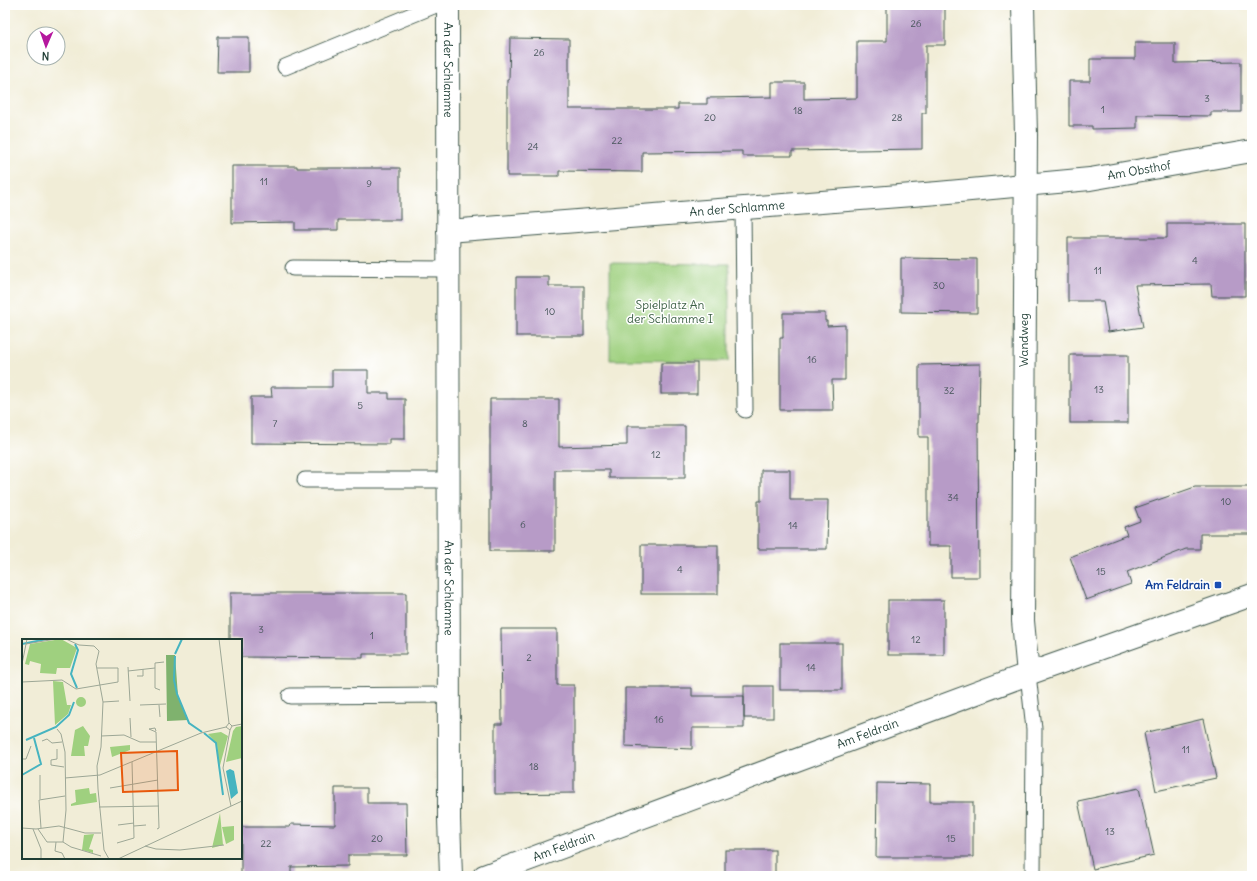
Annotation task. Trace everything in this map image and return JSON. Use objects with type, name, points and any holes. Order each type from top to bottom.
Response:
[{"type":"street","name":"An der Schlamme","points":[[448,5],[449,820],[451,876]]},
{"type":"street","name":"Wandweg","points":[[1024,5],[1026,185],[1024,232],[1024,621],[1028,674]]},
{"type":"street","name":"Am Obsthof","points":[[1026,185],[1090,179],[1252,151]]},
{"type":"street","name":"An der Schlamme","points":[[448,231],[1026,185]]},
{"type":"street","name":"Am Feldrain","points":[[484,876],[1028,674],[1252,595]]},
{"type":"lane","name":"An der Schlamme","points":[[284,67],[436,5]]},
{"type":"lane","points":[[743,208],[745,410]]},
{"type":"lane","points":[[293,268],[448,270]]},
{"type":"lane","points":[[305,480],[448,480]]},
{"type":"lane","points":[[1028,674],[1034,729],[1033,876]]},
{"type":"lane","points":[[290,696],[449,695]]},
{"type":"green space","name":"Spielplatz An der Schlamme I","points":[[610,263],[729,264],[729,361],[610,360]]},
{"type":"building","points":[[887,5],[945,5],[945,45],[926,45],[926,113],[922,113],[922,149],[792,151],[792,156],[742,156],[742,151],[642,152],[642,172],[559,171],[559,176],[507,176],[507,80],[509,80],[510,38],[569,39],[569,109],[678,109],[678,104],[707,104],[707,98],[772,97],[772,82],[804,82],[804,99],[857,98],[857,41],[887,41]]},
{"type":"building","points":[[218,37],[249,37],[249,72],[217,72]]},
{"type":"building","points":[[1135,43],[1175,43],[1175,63],[1241,62],[1241,112],[1211,112],[1211,116],[1137,115],[1137,128],[1092,129],[1092,126],[1069,126],[1069,81],[1090,81],[1090,59],[1135,59]]},
{"type":"building","points":[[232,166],[297,166],[297,168],[400,168],[400,220],[338,220],[338,230],[295,230],[295,222],[232,223]]},
{"type":"building","points":[[1167,224],[1245,224],[1245,296],[1212,296],[1211,284],[1135,285],[1143,327],[1108,332],[1103,301],[1068,301],[1068,238],[1167,238]]},
{"type":"building","points":[[901,258],[977,259],[977,313],[901,312]]},
{"type":"building","points":[[516,277],[549,277],[549,286],[584,286],[584,336],[516,336]]},
{"type":"building","points":[[783,313],[825,313],[825,321],[827,321],[827,326],[845,325],[845,380],[832,380],[833,410],[780,410],[780,338],[783,338]]},
{"type":"building","points":[[1070,355],[1128,355],[1128,423],[1070,423]]},
{"type":"building","points":[[661,363],[697,363],[697,394],[661,394]]},
{"type":"building","points":[[980,364],[978,422],[979,577],[951,577],[951,546],[928,546],[928,437],[919,437],[919,365]]},
{"type":"building","points":[[332,370],[368,370],[368,393],[389,393],[389,399],[405,399],[405,439],[389,439],[389,444],[251,443],[251,397],[272,397],[271,387],[332,387]]},
{"type":"building","points":[[490,399],[559,399],[559,447],[627,445],[627,426],[685,426],[685,478],[609,478],[609,470],[555,470],[555,551],[490,551]]},
{"type":"building","points":[[761,470],[790,470],[790,500],[828,500],[827,549],[758,549],[758,501],[761,501]]},
{"type":"building","points":[[1195,487],[1252,487],[1252,534],[1200,534],[1200,549],[1186,549],[1127,572],[1131,584],[1086,600],[1070,557],[1127,535],[1124,527],[1140,521],[1135,508]]},
{"type":"building","points":[[641,545],[718,545],[718,594],[641,594]]},
{"type":"building","points":[[230,593],[406,593],[406,654],[363,654],[363,658],[242,657],[242,639],[230,639]]},
{"type":"building","points":[[888,600],[944,600],[944,655],[888,655]]},
{"type":"building","points":[[501,629],[557,629],[557,685],[574,685],[574,793],[495,794],[495,724],[502,724]]},
{"type":"building","points":[[780,643],[842,643],[842,690],[780,690]]},
{"type":"building","points":[[744,686],[773,686],[773,718],[744,718]]},
{"type":"building","points":[[625,688],[692,688],[692,696],[744,696],[744,728],[692,728],[692,749],[625,746]]},
{"type":"building","points":[[1203,719],[1216,778],[1156,791],[1144,733]]},
{"type":"building","points":[[877,783],[930,784],[930,802],[973,802],[973,857],[876,857]]},
{"type":"building","points":[[335,788],[367,788],[367,803],[406,803],[407,855],[348,855],[348,866],[291,867],[291,876],[241,876],[242,827],[290,827],[291,824],[335,825]]},
{"type":"building","points":[[1139,788],[1154,855],[1093,869],[1078,801]]},
{"type":"building","points":[[725,850],[775,850],[775,876],[725,876]]},
{"type":"place","name":"Am Feldrain","points":[[1218,585]]}]
